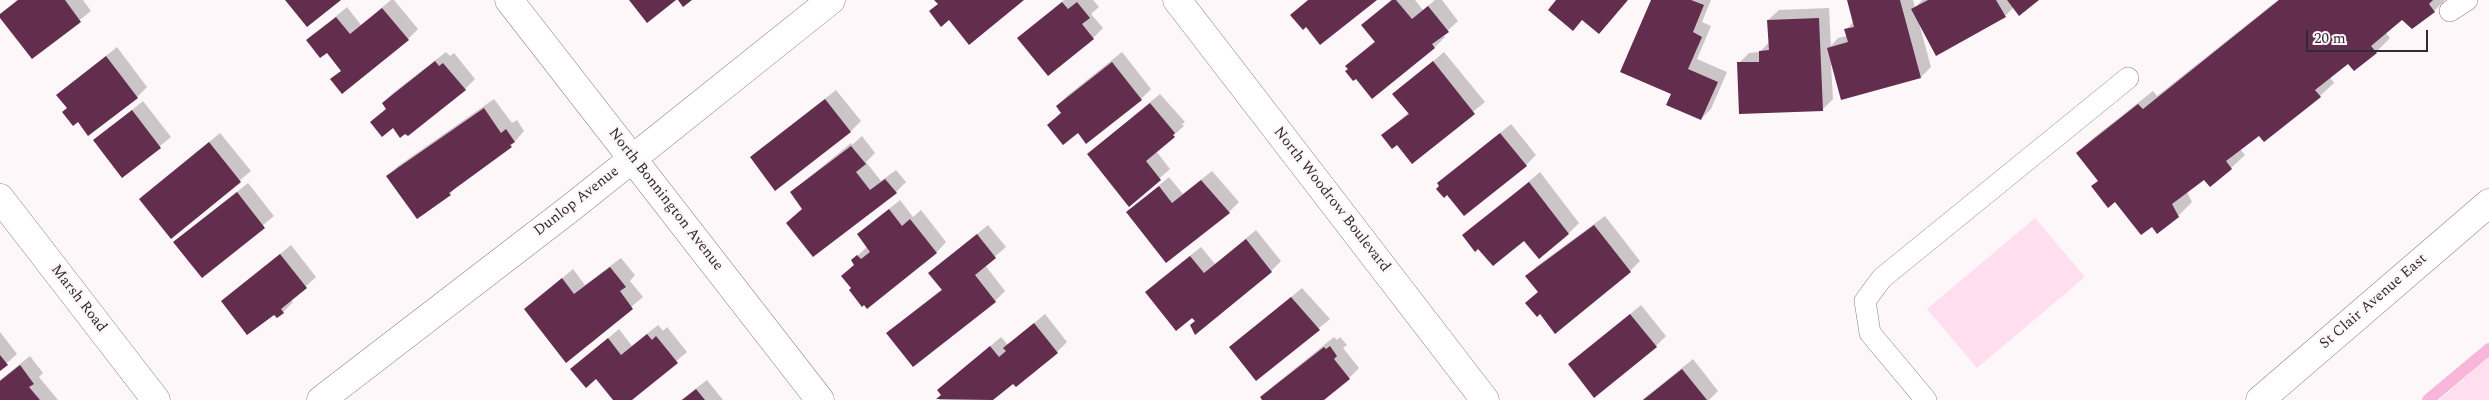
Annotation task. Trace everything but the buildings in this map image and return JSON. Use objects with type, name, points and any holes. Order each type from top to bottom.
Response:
[{"type":"street","name":"North Bonnington Avenue","points":[[509,0],[820,400]]},
{"type":"street","name":"Dunlop Avenue","points":[[321,400],[633,158],[831,0]]},
{"type":"street","name":"North Woodrow Boulevard","points":[[1177,0],[1485,400]]},
{"type":"street","name":"Marsh Road","points":[[0,198],[156,400]]},
{"type":"street","name":"St Clair Avenue East","points":[[2260,400],[2489,203]]},
{"type":"lane","points":[[1926,400],[1870,333],[1865,301],[1882,278],[2128,78]]},
{"type":"shaded area","points":[[2035,218],[2085,277],[1977,368],[1927,309]]},
{"type":"shaded area","points":[[2489,357],[2489,400],[2439,400]]},
{"type":"waterway","points":[[2428,400],[2489,349]]}]
